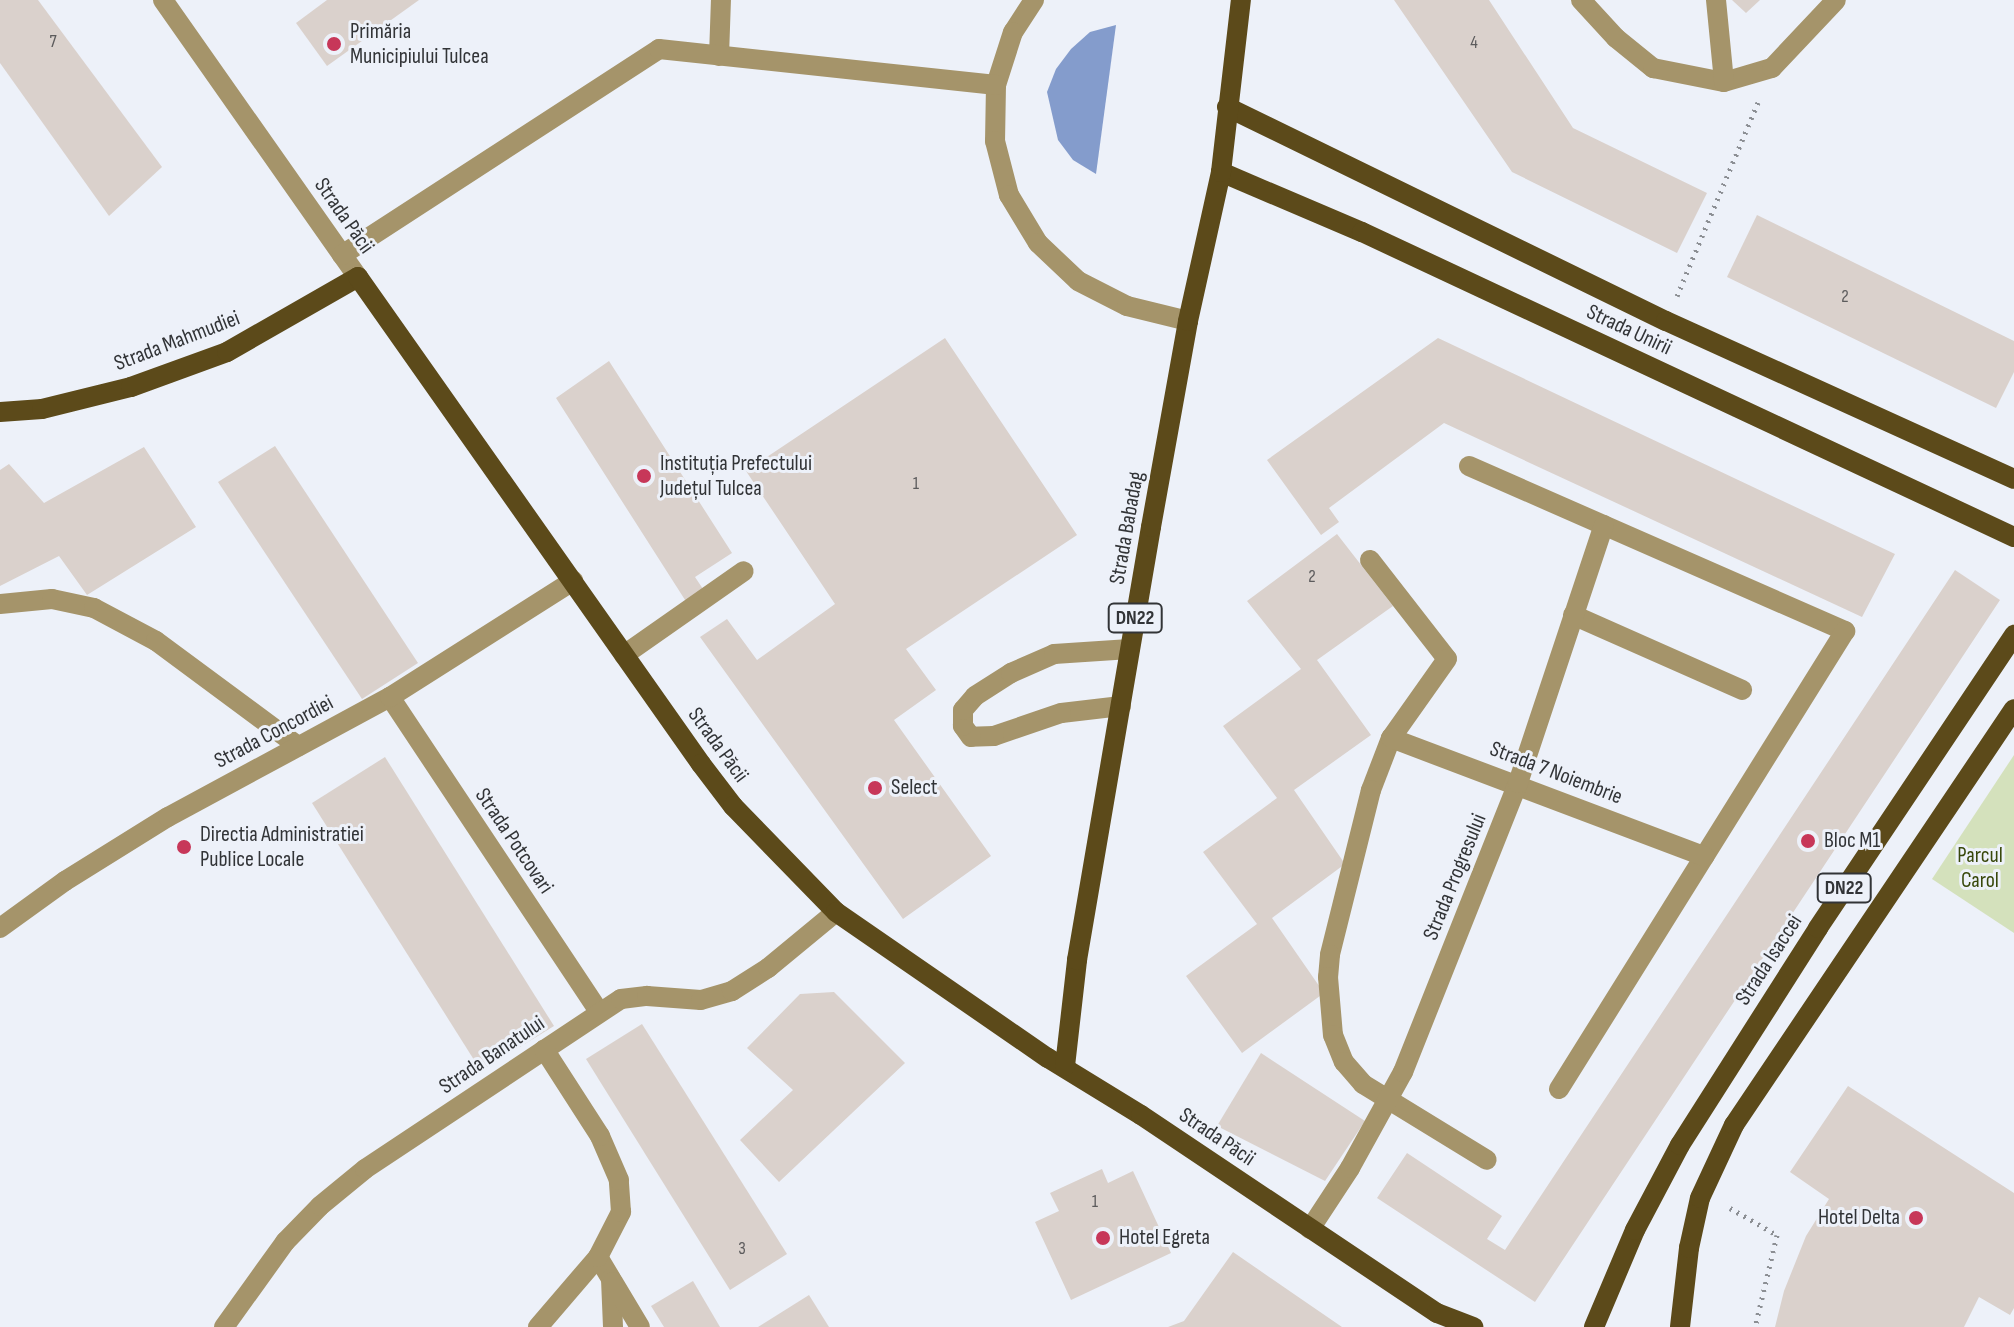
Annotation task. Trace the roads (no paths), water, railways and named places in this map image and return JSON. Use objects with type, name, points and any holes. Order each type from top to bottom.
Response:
[{"type":"main road","name":"Strada Babadag","points":[[1065,1066],[1077,960],[1130,649],[1188,321],[1221,172],[1241,0]]},
{"type":"main road","name":"Strada Unirii","points":[[1227,107],[1666,321],[2014,479]]},
{"type":"main road","name":"Strada Unirii","points":[[1221,172],[1362,232],[2014,537]]},
{"type":"main road","name":"Strada Mahmudiei","points":[[0,412],[42,409],[131,387],[227,352],[358,277]]},
{"type":"main road","name":"Strada Păcii","points":[[358,277],[733,806],[836,912],[1442,1320],[1473,1327]]},
{"type":"main road","name":"Strada Isaccei","points":[[1594,1327],[1635,1230],[1680,1145],[1818,928],[2014,635]]},
{"type":"main road","name":"DN22","points":[[1680,1327],[1689,1248],[1700,1198],[1734,1125],[2014,709]]},
{"type":"street","name":"Strada Păcii","points":[[163,0],[358,277]]},
{"type":"street","points":[[719,56],[721,0]]},
{"type":"street","points":[[1034,0],[1013,32],[996,85],[995,141],[1009,195],[1038,243],[1078,281],[1127,306],[1188,321]]},
{"type":"street","points":[[1581,0],[1616,38],[1653,68],[1724,82],[1772,68],[1836,0]]},
{"type":"street","points":[[1716,0],[1724,82]]},
{"type":"street","points":[[342,255],[659,49],[996,85]]},
{"type":"street","points":[[1469,466],[1845,631],[1559,1089]]},
{"type":"street","name":"Strada Progresului","points":[[1310,1229],[1391,1099],[1518,783],[1604,525]]},
{"type":"street","points":[[1370,560],[1447,659],[1391,738],[1371,790],[1328,977],[1333,1035],[1344,1062],[1363,1084],[1487,1160]]},
{"type":"street","points":[[624,655],[744,571]]},
{"type":"street","name":"Strada Concordiei","points":[[0,928],[65,881],[168,817],[390,697],[573,581]]},
{"type":"street","points":[[0,604],[52,599],[94,608],[156,641],[298,746]]},
{"type":"street","points":[[1573,615],[1742,690]]},
{"type":"street","points":[[1121,706],[1061,713],[994,736],[971,737],[963,726],[963,710],[975,696],[1011,673],[1054,654],[1130,649]]},
{"type":"street","name":"Strada Potcovari","points":[[390,697],[599,1011]]},
{"type":"street","name":"Strada 7 Noiembrie","points":[[1391,738],[1518,783],[1704,856]]},
{"type":"street","name":"Strada Banatului","points":[[224,1327],[285,1242],[320,1206],[365,1169],[599,1011],[621,999],[647,996],[701,1000],[732,991],[768,968],[836,912]]},
{"type":"street","points":[[538,1327],[598,1257],[621,1212],[619,1180],[600,1136],[544,1049]]},
{"type":"street","points":[[598,1257],[640,1327]]},
{"type":"street","points":[[611,1279],[613,1327]]},
{"type":"water","points":[[1116,25],[1096,174],[1073,160],[1058,140],[1047,92],[1056,69],[1071,49],[1090,32]]},
{"type":"place","name":"Primăria Municipiului Tulcea","points":[[334,44]]},
{"type":"place","name":"Instituția Prefectului Județul Tulcea","points":[[644,476]]},
{"type":"place","name":"Select","points":[[875,788]]},
{"type":"place","name":"Bloc M1","points":[[1808,841]]},
{"type":"place","name":"Directia Administratiei Publice Locale","points":[[184,847]]},
{"type":"place","name":"Hotel Delta","points":[[1916,1218]]},
{"type":"place","name":"Hotel Egreta","points":[[1103,1238]]},
{"type":"park label","name":"Parcul Carol","points":[[1980,868]]}]
